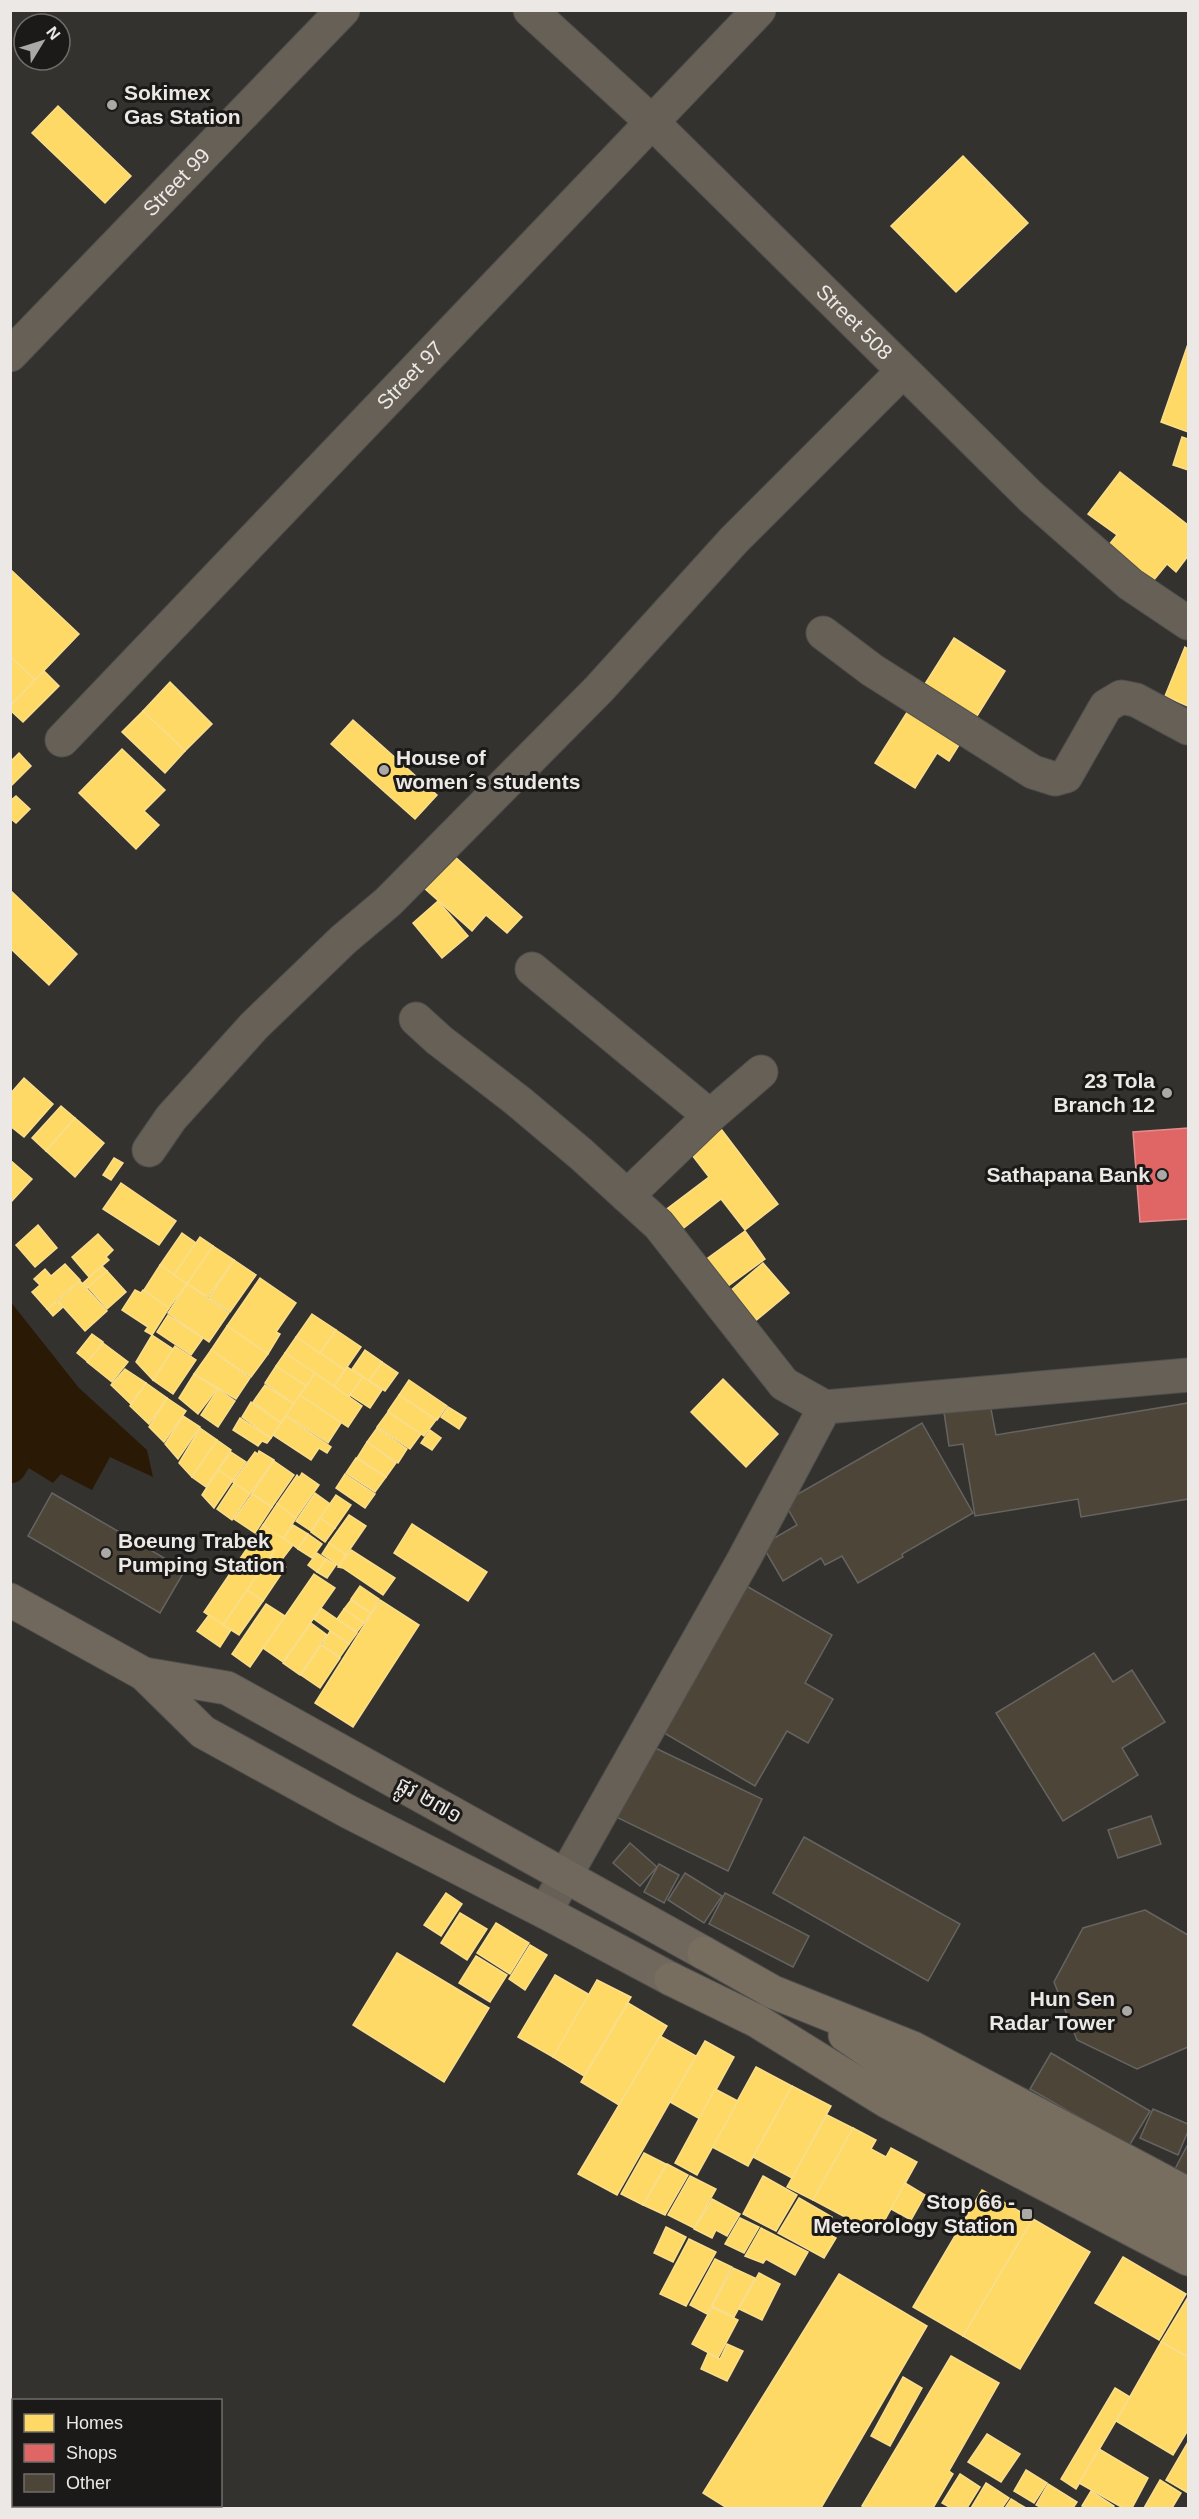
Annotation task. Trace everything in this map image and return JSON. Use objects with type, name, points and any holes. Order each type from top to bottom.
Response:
[{"type":"highway","points":[[704,1953],[773,1992],[913,2048],[1188,2194]]},
{"type":"highway","points":[[672,1979],[757,2021],[888,2102],[1188,2259]]},
{"type":"highway","points":[[799,2003],[903,2075],[1188,2226]]},
{"type":"main road","name":"ផ្លូវ ២៧១","points":[[20,1606],[144,1674],[203,1732],[347,1811],[672,1979]]},
{"type":"main road","name":"ផ្លូវ ២៧១","points":[[144,1674],[227,1688],[704,1953]]},
{"type":"street","name":"Street 99","points":[[10,355],[344,10]]},
{"type":"street","name":"Street 508","points":[[530,10],[653,123],[1040,505],[1130,584],[1188,623]]},
{"type":"street","name":"Street 97","points":[[62,740],[759,10]]},
{"type":"street","points":[[149,1150],[171,1118],[254,1026],[343,940],[388,902],[599,689],[735,540],[903,371]]},
{"type":"street","points":[[823,633],[872,670],[1033,772],[1055,779],[1066,776],[1106,706],[1121,697],[1136,700],[1188,728]]},
{"type":"street","points":[[532,969],[710,1116]]},
{"type":"street","points":[[416,1018],[439,1040],[518,1101],[581,1154],[659,1225],[784,1384],[825,1407],[1188,1375]]},
{"type":"street","points":[[627,1196],[710,1116],[761,1072]]},
{"type":"street","points":[[545,1912],[744,1558],[825,1407]]},
{"type":"shaded area","points":[[10,1301],[79,1388],[147,1450],[153,1477],[110,1457],[92,1490],[61,1474],[53,1483],[11,1457]]},
{"type":"building: Homes","points":[[58,106],[131,176],[105,203],[32,133]]},
{"type":"building: Homes","points":[[963,156],[1028,223],[956,292],[891,226]]},
{"type":"building: Homes","points":[[1188,344],[1188,432],[1161,422]]},
{"type":"building: Homes","points":[[1182,437],[1188,439],[1188,470],[1173,465]]},
{"type":"building: Homes","points":[[1120,472],[1188,525],[1188,556],[1176,572],[1167,564],[1153,581],[1108,546],[1117,535],[1088,514]]},
{"type":"building: Homes","points":[[10,569],[79,634],[35,680],[10,656]]},
{"type":"building: Homes","points":[[954,638],[1005,671],[949,761],[937,753],[915,788],[875,763]]},
{"type":"building: Homes","points":[[1185,647],[1188,649],[1188,706],[1165,696]]},
{"type":"building: Homes","points":[[10,656],[35,680],[10,706]]},
{"type":"building: Homes","points":[[44,671],[59,686],[23,722],[10,710],[10,706]]},
{"type":"building: Homes","points":[[170,682],[212,724],[185,751],[143,711]]},
{"type":"building: Homes","points":[[143,711],[185,751],[165,773],[122,732]]},
{"type":"building: Homes","name":"House of women´s students","points":[[353,720],[437,795],[415,819],[331,744]]},
{"type":"building: Homes","points":[[122,749],[165,790],[144,811],[159,825],[136,849],[79,793]]},
{"type":"building: Homes","points":[[19,753],[31,766],[10,787],[10,762]]},
{"type":"building: Homes","points":[[16,796],[30,809],[16,823],[10,818],[10,801]]},
{"type":"building: Homes","points":[[453,855],[522,917],[507,933],[486,915],[472,931],[424,888]]},
{"type":"building: Homes","points":[[10,890],[77,954],[49,985],[10,948]]},
{"type":"building: Homes","points":[[438,901],[468,936],[442,958],[413,923]]},
{"type":"building: Homes","points":[[24,1078],[53,1104],[24,1137],[10,1126],[10,1094]]},
{"type":"building: Homes","points":[[61,1106],[75,1118],[46,1151],[32,1138]]},
{"type":"building: Homes","points":[[75,1118],[104,1143],[75,1177],[46,1151]]},
{"type":"building: Homes","points":[[715,1121],[778,1204],[745,1230],[721,1199],[667,1241],[651,1221],[709,1177],[692,1155]]},
{"type":"building: Homes","points":[[114,1158],[123,1163],[111,1180],[103,1175]]},
{"type":"building: Homes","points":[[10,1160],[32,1179],[10,1203]]},
{"type":"building: Homes","points":[[121,1183],[176,1221],[159,1245],[103,1209]]},
{"type":"building: Homes","points":[[38,1225],[57,1248],[35,1267],[16,1245]]},
{"type":"building: Homes","points":[[745,1231],[765,1259],[724,1289],[704,1261]]},
{"type":"building: Homes","points":[[182,1233],[196,1243],[174,1275],[160,1265]]},
{"type":"building: Homes","points":[[98,1234],[113,1250],[106,1257],[109,1260],[89,1277],[72,1257]]},
{"type":"building: Homes","points":[[200,1237],[213,1246],[187,1284],[174,1275]]},
{"type":"building: Homes","points":[[213,1246],[234,1260],[208,1297],[187,1284]]},
{"type":"building: Homes","points":[[234,1260],[256,1275],[230,1312],[209,1298]]},
{"type":"building: Homes","points":[[763,1263],[789,1293],[742,1332],[717,1302]]},
{"type":"building: Homes","points":[[65,1264],[80,1280],[47,1309],[32,1292],[40,1285],[34,1279],[45,1269],[51,1276]]},
{"type":"building: Homes","points":[[160,1265],[187,1284],[169,1308],[144,1290]]},
{"type":"building: Homes","points":[[102,1266],[107,1271],[87,1288],[83,1283]]},
{"type":"building: Homes","points":[[107,1271],[126,1292],[107,1309],[88,1287]]},
{"type":"building: Homes","points":[[260,1278],[296,1303],[276,1332],[280,1334],[268,1354],[227,1326]]},
{"type":"building: Homes","points":[[80,1281],[107,1311],[85,1331],[58,1301]]},
{"type":"building: Homes","points":[[187,1284],[229,1313],[209,1342],[168,1313]]},
{"type":"building: Homes","points":[[135,1290],[141,1293],[143,1290],[169,1308],[152,1335],[145,1331],[148,1327],[122,1310]]},
{"type":"building: Homes","points":[[58,1301],[63,1307],[53,1316],[47,1309]]},
{"type":"building: Homes","points":[[312,1314],[336,1330],[320,1353],[296,1337]]},
{"type":"building: Homes","points":[[168,1315],[203,1338],[191,1355],[157,1332]]},
{"type":"building: Homes","points":[[227,1326],[268,1354],[251,1377],[211,1350]]},
{"type":"building: Homes","points":[[336,1330],[361,1347],[345,1370],[320,1353]]},
{"type":"building: Homes","points":[[92,1334],[103,1342],[88,1362],[77,1353]]},
{"type":"building: Homes","points":[[152,1335],[173,1349],[153,1380],[136,1362]]},
{"type":"building: Homes","points":[[296,1337],[345,1370],[334,1386],[285,1353]]},
{"type":"building: Homes","points":[[103,1343],[128,1362],[112,1382],[87,1362]]},
{"type":"building: Homes","points":[[175,1346],[196,1360],[173,1394],[153,1380]]},
{"type":"building: Homes","points":[[211,1350],[250,1378],[236,1399],[194,1374]]},
{"type":"building: Homes","points":[[365,1350],[382,1362],[369,1381],[352,1369]]},
{"type":"building: Homes","points":[[285,1353],[315,1373],[306,1386],[276,1366]]},
{"type":"building: Homes","points":[[382,1362],[398,1373],[385,1391],[369,1381]]},
{"type":"building: Homes","points":[[276,1366],[306,1386],[294,1404],[265,1383]]},
{"type":"building: Homes","points":[[347,1367],[363,1377],[349,1397],[334,1386]]},
{"type":"building: Homes","points":[[125,1369],[146,1383],[131,1404],[111,1385]]},
{"type":"building: Homes","points":[[315,1373],[362,1406],[348,1427],[300,1395]]},
{"type":"building: Homes","points":[[194,1374],[217,1389],[198,1414],[179,1398]]},
{"type":"building: Homes","points":[[363,1377],[382,1390],[370,1408],[350,1395]]},
{"type":"building: Homes","points":[[723,1379],[778,1434],[746,1467],[691,1412]]},
{"type":"building: Homes","points":[[409,1380],[447,1406],[437,1420],[399,1395]]},
{"type":"building: Homes","points":[[146,1383],[167,1398],[149,1424],[130,1406]]},
{"type":"building: Homes","points":[[265,1385],[294,1404],[281,1423],[253,1402]]},
{"type":"building: Homes","points":[[218,1389],[235,1401],[218,1427],[201,1415]]},
{"type":"building: Homes","points":[[300,1395],[341,1423],[328,1443],[286,1415]]},
{"type":"building: Homes","points":[[399,1395],[436,1420],[424,1436],[388,1411]]},
{"type":"building: Homes","points":[[167,1398],[186,1411],[164,1442],[149,1427]]},
{"type":"building: Homes","points":[[251,1402],[281,1423],[271,1438],[242,1417]]},
{"type":"building: Homes","points":[[448,1407],[466,1418],[459,1429],[441,1417]]},
{"type":"building: Homes","points":[[388,1412],[421,1434],[410,1449],[377,1427]]},
{"type":"building: Homes","points":[[183,1416],[200,1427],[178,1459],[165,1444]]},
{"type":"building: Homes","points":[[286,1416],[331,1447],[327,1453],[319,1448],[311,1460],[273,1435]]},
{"type":"building: Homes","points":[[240,1418],[271,1438],[267,1443],[262,1441],[258,1446],[233,1430]]},
{"type":"building: Homes","points":[[200,1428],[217,1440],[192,1477],[179,1463]]},
{"type":"building: Homes","points":[[377,1428],[407,1449],[398,1463],[367,1442]]},
{"type":"building: Homes","points":[[430,1430],[441,1438],[432,1450],[421,1443]]},
{"type":"building: Homes","points":[[217,1440],[231,1450],[206,1487],[192,1477]]},
{"type":"building: Homes","points":[[367,1442],[396,1463],[386,1477],[357,1458]]},
{"type":"building: Homes","points":[[259,1451],[274,1460],[250,1494],[233,1482],[255,1452],[258,1454]]},
{"type":"building: Homes","points":[[231,1452],[246,1462],[233,1480],[218,1470]]},
{"type":"building: Homes","points":[[356,1458],[386,1477],[375,1492],[346,1473]]},
{"type":"building: Homes","points":[[274,1461],[294,1475],[272,1507],[252,1493]]},
{"type":"building: Homes","points":[[218,1470],[233,1480],[214,1508],[202,1495]]},
{"type":"building: Homes","points":[[302,1473],[319,1485],[296,1518],[277,1504],[297,1475],[299,1478]]},
{"type":"building: Homes","points":[[345,1474],[375,1494],[365,1508],[336,1488]]},
{"type":"building: Homes","points":[[234,1483],[250,1494],[232,1520],[217,1509]]},
{"type":"building: Homes","points":[[315,1493],[330,1504],[311,1531],[296,1521]]},
{"type":"building: Homes","points":[[252,1494],[272,1507],[255,1533],[234,1519]]},
{"type":"building: Homes","points":[[336,1495],[351,1505],[335,1528],[320,1518]]},
{"type":"building: Homes","points":[[277,1504],[296,1518],[283,1539],[263,1525]]},
{"type":"building: Homes","points":[[349,1515],[366,1526],[346,1555],[329,1543]]},
{"type":"building: Homes","points":[[320,1518],[335,1528],[325,1542],[311,1532]]},
{"type":"building: Homes","points":[[412,1524],[487,1572],[468,1601],[394,1553]]},
{"type":"building: Homes","points":[[263,1525],[293,1545],[280,1562],[271,1556],[274,1551],[254,1538]]},
{"type":"building: Homes","points":[[293,1525],[308,1534],[298,1549],[284,1538]]},
{"type":"building: Homes","points":[[308,1534],[322,1544],[312,1558],[298,1549]]},
{"type":"building: Homes","points":[[254,1538],[274,1551],[223,1625],[204,1612]]},
{"type":"building: Homes","points":[[329,1543],[346,1555],[339,1566],[322,1554]]},
{"type":"building: Homes","points":[[351,1550],[395,1578],[383,1595],[338,1567]]},
{"type":"building: Homes","points":[[317,1553],[326,1559],[317,1572],[308,1565]]},
{"type":"building: Homes","points":[[271,1556],[286,1567],[263,1601],[247,1590]]},
{"type":"building: Homes","points":[[326,1559],[336,1565],[327,1578],[317,1572]]},
{"type":"building: Homes","points":[[314,1574],[335,1588],[283,1662],[263,1648]]},
{"type":"building: Homes","points":[[360,1586],[379,1599],[371,1613],[351,1599]]},
{"type":"building: Homes","points":[[247,1590],[263,1601],[239,1635],[223,1625]]},
{"type":"building: Homes","points":[[351,1600],[371,1613],[364,1623],[344,1609]]},
{"type":"building: Homes","points":[[380,1600],[419,1625],[353,1727],[315,1703]]},
{"type":"building: Homes","points":[[266,1604],[285,1616],[250,1667],[232,1654]]},
{"type":"building: Homes","points":[[321,1608],[357,1633],[349,1644],[314,1619]]},
{"type":"building: Homes","points":[[344,1609],[364,1623],[357,1632],[337,1619]]},
{"type":"building: Homes","points":[[209,1615],[231,1630],[220,1647],[197,1631]]},
{"type":"building: Homes","points":[[311,1623],[327,1635],[300,1675],[283,1663]]},
{"type":"building: Homes","points":[[330,1631],[349,1644],[340,1657],[322,1645]]},
{"type":"building: Homes","points":[[321,1645],[340,1658],[320,1688],[301,1675]]},
{"type":"building: Homes","points":[[446,1893],[462,1904],[441,1936],[424,1925]]},
{"type":"building: Homes","points":[[460,1913],[487,1929],[467,1960],[441,1943]]},
{"type":"building: Homes","points":[[496,1923],[529,1943],[510,1974],[477,1953]]},
{"type":"building: Homes","points":[[530,1945],[547,1955],[525,1990],[509,1979]]},
{"type":"building: Homes","points":[[397,1953],[489,2008],[444,2082],[353,2025]]},
{"type":"building: Homes","points":[[476,1956],[507,1975],[490,2002],[459,1983]]},
{"type":"building: Homes","points":[[555,1975],[590,1995],[553,2057],[518,2037]]},
{"type":"building: Homes","points":[[597,1980],[631,1997],[584,2076],[553,2057]]},
{"type":"building: Homes","points":[[628,2003],[667,2026],[619,2105],[581,2082]]},
{"type":"building: Homes","points":[[660,2036],[696,2056],[617,2195],[578,2174]]},
{"type":"building: Homes","points":[[705,2041],[734,2057],[700,2119],[670,2102]]},
{"type":"building: Homes","points":[[756,2067],[792,2086],[748,2166],[712,2147]]},
{"type":"building: Homes","points":[[792,2086],[831,2106],[792,2178],[753,2157]]},
{"type":"building: Homes","points":[[715,2089],[738,2101],[697,2175],[675,2163]]},
{"type":"building: Homes","points":[[827,2115],[853,2128],[813,2200],[787,2187]]},
{"type":"building: Homes","points":[[853,2128],[876,2140],[871,2149],[886,2157],[891,2148],[917,2162],[877,2234],[813,2200]]},
{"type":"building: Homes","points":[[644,2153],[666,2164],[643,2205],[621,2194]]},
{"type":"building: Homes","points":[[667,2164],[688,2175],[665,2215],[643,2205]]},
{"type":"building: Homes","points":[[690,2176],[716,2189],[694,2228],[668,2215]]},
{"type":"building: Homes","points":[[763,2176],[797,2195],[776,2231],[743,2214]]},
{"type":"building: Homes","points":[[905,2183],[925,2195],[911,2220],[891,2209]]},
{"type":"building: Homes","points":[[982,2190],[1033,2219],[963,2336],[913,2307]]},
{"type":"building: Homes","points":[[799,2198],[832,2217],[823,2231],[836,2238],[824,2258],[778,2233]]},
{"type":"building: Homes","points":[[712,2199],[740,2214],[727,2236],[716,2230],[712,2238],[694,2229]]},
{"type":"building: Homes","points":[[740,2218],[759,2227],[744,2253],[725,2244]]},
{"type":"building: Homes","points":[[1033,2219],[1090,2252],[1020,2369],[963,2336]]},
{"type":"building: Homes","points":[[666,2227],[686,2237],[673,2262],[654,2253]]},
{"type":"building: Homes","points":[[761,2228],[808,2252],[795,2275],[766,2259],[763,2263],[745,2256]]},
{"type":"building: Homes","points":[[689,2239],[716,2252],[686,2306],[660,2294]]},
{"type":"building: Homes","points":[[1123,2257],[1186,2294],[1159,2340],[1095,2303]]},
{"type":"building: Homes","points":[[715,2259],[732,2267],[707,2314],[690,2305]]},
{"type":"building: Homes","points":[[733,2268],[755,2278],[734,2317],[712,2306]]},
{"type":"building: Homes","points":[[759,2273],[780,2284],[762,2320],[739,2309]]},
{"type":"building: Homes","points":[[839,2274],[927,2326],[821,2508],[727,2508],[703,2493]]},
{"type":"building: Homes","points":[[1188,2297],[1188,2357],[1161,2342]]},
{"type":"building: Homes","points":[[712,2307],[738,2320],[718,2358],[692,2344]]},
{"type":"building: Homes","points":[[1161,2342],[1188,2357],[1188,2430],[1173,2455],[1116,2421]]},
{"type":"building: Homes","points":[[727,2344],[743,2351],[727,2381],[701,2369],[708,2353],[720,2359]]},
{"type":"building: Homes","points":[[951,2356],[999,2383],[949,2471],[953,2474],[933,2508],[866,2508],[862,2506]]},
{"type":"building: Homes","points":[[903,2377],[922,2388],[890,2446],[871,2436]]},
{"type":"building: Homes","points":[[1115,2388],[1130,2397],[1076,2489],[1061,2479]]},
{"type":"building: Homes","points":[[987,2434],[1020,2454],[1001,2482],[968,2462]]},
{"type":"building: Homes","points":[[1188,2442],[1188,2493],[1166,2480]]},
{"type":"building: Homes","points":[[1099,2449],[1148,2478],[1132,2508],[1123,2508],[1079,2483]]},
{"type":"building: Homes","points":[[1026,2470],[1047,2483],[1034,2503],[1014,2491]]},
{"type":"building: Homes","points":[[960,2474],[980,2487],[967,2508],[951,2508],[942,2503]]},
{"type":"building: Homes","points":[[1160,2480],[1181,2493],[1172,2508],[1144,2508]]},
{"type":"building: Homes","points":[[986,2483],[1009,2498],[1002,2508],[971,2508]]},
{"type":"building: Homes","points":[[1048,2484],[1077,2502],[1073,2508],[1042,2508],[1036,2505]]},
{"type":"building: Homes","points":[[1091,2491],[1114,2506],[1112,2508],[1087,2508],[1082,2506]]},
{"type":"building: Homes","points":[[1011,2499],[1026,2508],[1005,2508]]},
{"type":"building: Shops","name":"Sathapana Bank","points":[[1188,1128],[1188,1219],[1140,1222],[1133,1132]]},
{"type":"building: Other","points":[[1188,1403],[1188,1499],[1081,1517],[1078,1499],[975,1516],[963,1444],[949,1446],[944,1412],[990,1404],[996,1435]]},
{"type":"building: Other","points":[[922,1423],[973,1513],[902,1554],[903,1557],[858,1583],[842,1556],[825,1565],[821,1558],[783,1581],[762,1545],[797,1525],[784,1502]]},
{"type":"building: Other","name":"Boeung Trabek Pumping Station","points":[[52,1493],[185,1570],[160,1613],[28,1536]]},
{"type":"building: Other","points":[[743,1584],[832,1635],[805,1683],[833,1699],[808,1743],[787,1731],[755,1786],[659,1730]]},
{"type":"building: Other","points":[[1094,1653],[1113,1682],[1132,1670],[1165,1722],[1122,1748],[1138,1775],[1063,1821],[996,1713]]},
{"type":"building: Other","points":[[649,1745],[762,1799],[728,1871],[616,1817]]},
{"type":"building: Other","points":[[1151,1816],[1161,1844],[1118,1858],[1108,1830]]},
{"type":"building: Other","points":[[804,1837],[960,1924],[928,1981],[773,1893]]},
{"type":"building: Other","points":[[630,1843],[657,1867],[640,1886],[613,1863]]},
{"type":"building: Other","points":[[659,1864],[679,1875],[664,1903],[644,1892]]},
{"type":"building: Other","points":[[685,1873],[722,1896],[704,1923],[668,1900]]},
{"type":"building: Other","points":[[725,1893],[809,1936],[793,1967],[709,1924]]},
{"type":"building: Other","name":"Hun Sen Radar Tower","points":[[1145,1910],[1188,1935],[1188,2047],[1137,2069],[1077,2040],[1054,1982],[1083,1928]]},
{"type":"building: Other","points":[[1051,2053],[1150,2111],[1129,2146],[1030,2089]]},
{"type":"building: Other","points":[[1153,2109],[1188,2124],[1188,2131],[1178,2155],[1140,2138]]},
{"type":"building: Other","points":[[1188,2144],[1188,2176],[1175,2169]]},
{"type":"waterway","points":[[10,1467],[15,1459]]},
{"type":"place","name":"Sokimex Gas Station","points":[[112,105]]},
{"type":"place","name":"House of women´s students","points":[[384,770]]},
{"type":"place","name":"23 Tola Branch 12","points":[[1167,1093]]},
{"type":"place","name":"Sathapana Bank","points":[[1162,1175]]},
{"type":"place","name":"Boeung Trabek Pumping Station","points":[[106,1553]]},
{"type":"place","name":"Hun Sen Radar Tower","points":[[1127,2011]]},
{"type":"place","name":"Stop 66 - Meteorology Station","points":[[1027,2214]]}]
